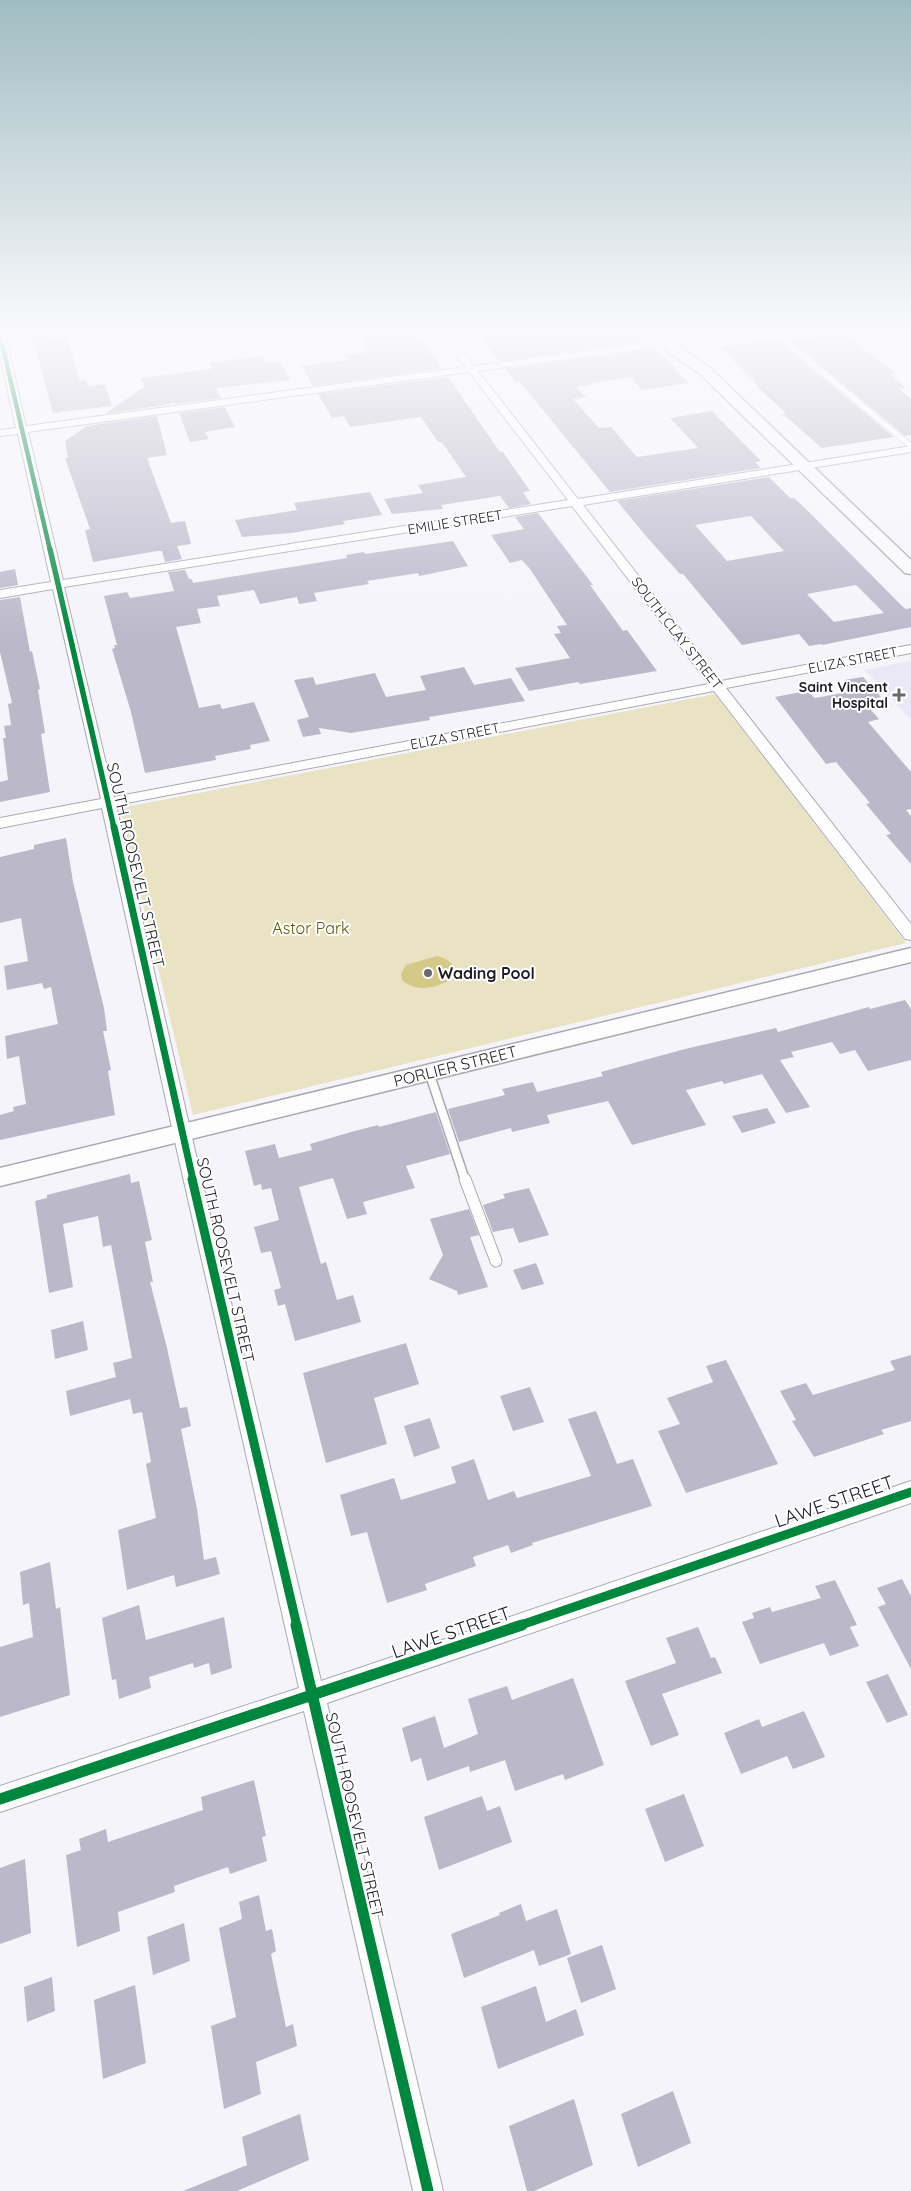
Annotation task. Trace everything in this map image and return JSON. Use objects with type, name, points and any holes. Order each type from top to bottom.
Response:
[{"type":"main road","points":[[770,433],[911,569]]},
{"type":"street","name":"SOUTH ROOSEVELT STREET","points":[[23,433],[428,2191]]},
{"type":"street","name":"SOUTH CLAY STREET","points":[[522,433],[911,935]]},
{"type":"street","name":"EMILIE STREET","points":[[0,594],[911,448]]},
{"type":"street","name":"ELIZA STREET","points":[[0,823],[911,649]]},
{"type":"street","name":"PORLIER STREET","points":[[0,1177],[911,955]]},
{"type":"street","name":"LAWE STREET","points":[[0,1799],[313,1696],[911,1492]]},
{"type":"lane","points":[[894,433],[911,448]]},
{"type":"lane","points":[[429,1072],[471,1197],[496,1261]]},
{"type":"shaded area","name":"Saint Vincent Hospital","points":[[911,661],[911,720],[865,670]]},
{"type":"shaded area","name":"Wading Pool","points":[[437,956],[446,959],[453,965],[454,972],[449,980],[431,987],[419,988],[402,980],[401,974],[406,965]]},
{"type":"green space","name":"Astor Park","points":[[715,694],[906,943],[193,1115],[120,808]]},
{"type":"building","points":[[76,433],[161,433],[167,455],[147,458],[171,523],[185,521],[191,544],[177,546],[182,559],[165,562],[162,551],[157,551],[93,562],[85,530],[90,529],[65,458],[68,458],[65,441]]},
{"type":"building","points":[[187,433],[206,433],[209,439],[190,442]]},
{"type":"building","points":[[432,433],[487,433],[500,452],[503,452],[530,491],[523,492],[531,504],[509,508],[500,496],[441,505],[443,509],[392,514],[384,499],[423,493],[418,485],[466,477],[442,442],[438,442]]},
{"type":"building","points":[[562,433],[616,433],[637,457],[698,448],[684,433],[734,433],[761,461],[755,462],[761,468],[610,492]]},
{"type":"building","points":[[805,433],[890,433],[894,437],[822,448]]},
{"type":"building","points":[[902,433],[911,433],[911,435],[905,436]]},
{"type":"building","points":[[769,477],[790,498],[794,498],[807,510],[902,606],[906,609],[911,608],[911,627],[822,645],[809,646],[799,634],[742,645],[683,574],[680,574],[617,501]],"holes":[[[751,516],[784,551],[727,561],[695,525]],[[856,585],[884,613],[834,622],[807,594]]]},
{"type":"building","points":[[370,492],[382,515],[343,521],[345,524],[291,533],[242,537],[235,520],[297,510],[294,503]]},
{"type":"building","points":[[538,513],[593,585],[590,585],[623,631],[627,630],[657,671],[529,691],[515,668],[570,658],[554,634],[561,633],[557,626],[567,625],[530,569],[522,560],[510,563],[491,535],[524,529],[515,517]]},
{"type":"building","points":[[453,541],[468,566],[419,576],[418,573],[367,581],[369,584],[314,593],[317,601],[299,604],[297,597],[260,604],[254,590],[217,596],[220,606],[197,609],[201,623],[176,627],[199,708],[220,704],[222,709],[254,702],[270,741],[250,745],[251,749],[215,756],[216,760],[145,773],[131,712],[112,649],[115,648],[114,645],[117,645],[104,596],[127,592],[130,598],[174,591],[168,572],[185,570],[193,583],[347,558],[346,555],[364,552],[365,554]]},
{"type":"building","points":[[15,569],[18,585],[0,588],[0,572]]},
{"type":"building","points":[[20,597],[30,652],[32,651],[40,689],[38,690],[45,733],[41,734],[50,792],[0,802],[0,782],[8,780],[3,738],[6,738],[4,726],[11,725],[8,704],[12,703],[0,652],[0,600]]},
{"type":"building","points":[[464,667],[474,685],[511,678],[525,701],[429,717],[430,720],[351,733],[319,728],[321,734],[303,737],[297,720],[309,717],[294,680],[313,677],[316,685],[375,673],[386,697],[426,690],[420,676]]},
{"type":"building","points":[[863,677],[881,697],[863,701],[879,719],[868,722],[911,772],[911,809],[906,810],[911,816],[911,864],[886,835],[891,834],[866,804],[870,803],[836,762],[826,764],[775,697],[806,691],[815,698],[854,691],[844,680]]},
{"type":"building","points":[[66,838],[73,882],[104,1008],[107,1031],[103,1031],[111,1070],[108,1071],[115,1115],[0,1140],[0,1115],[14,1111],[13,1107],[26,1104],[19,1056],[7,1059],[5,1036],[58,1024],[51,987],[44,989],[42,983],[7,990],[4,966],[28,961],[21,918],[0,923],[0,857],[34,849],[34,845]]},
{"type":"building","points":[[905,1000],[911,1009],[911,1060],[868,1071],[855,1050],[840,1054],[832,1042],[791,1052],[794,1057],[780,1060],[810,1107],[786,1113],[762,1074],[724,1084],[722,1081],[686,1090],[706,1125],[632,1145],[608,1101],[547,1115],[550,1123],[512,1132],[511,1128],[459,1142],[448,1109],[505,1095],[502,1089],[533,1082],[537,1092],[603,1076],[601,1072],[685,1049],[776,1028],[778,1032],[869,1007],[870,1009]]},
{"type":"building","points":[[767,1108],[776,1123],[742,1133],[732,1116]]},
{"type":"building","points":[[436,1112],[450,1154],[406,1166],[415,1188],[363,1202],[367,1214],[347,1219],[333,1178],[299,1187],[321,1264],[326,1262],[337,1300],[353,1295],[361,1322],[295,1341],[285,1304],[278,1306],[274,1290],[281,1288],[271,1251],[261,1253],[254,1227],[279,1220],[271,1188],[262,1190],[261,1184],[254,1186],[245,1151],[275,1144],[279,1158],[312,1150],[310,1144],[378,1125],[379,1127]]},
{"type":"building","points":[[130,1174],[131,1183],[139,1181],[152,1240],[145,1242],[153,1282],[150,1282],[180,1408],[187,1407],[191,1426],[181,1429],[197,1509],[204,1560],[216,1557],[220,1574],[176,1587],[174,1575],[127,1590],[118,1530],[156,1518],[146,1464],[151,1462],[142,1412],[133,1414],[130,1399],[70,1416],[66,1391],[116,1377],[113,1363],[132,1358],[111,1245],[103,1247],[98,1216],[63,1224],[73,1287],[49,1293],[35,1201],[47,1198],[47,1195]]},
{"type":"building","points":[[529,1188],[549,1235],[519,1243],[513,1228],[493,1232],[483,1205],[505,1198],[503,1194]]},
{"type":"building","points":[[469,1209],[479,1235],[470,1237],[488,1287],[458,1295],[457,1291],[429,1279],[443,1255],[430,1219]]},
{"type":"building","points":[[536,1263],[544,1284],[522,1290],[513,1270]]},
{"type":"building","points":[[83,1321],[88,1350],[55,1359],[51,1330]]},
{"type":"building","points":[[406,1343],[419,1384],[374,1398],[387,1444],[326,1463],[303,1373]]},
{"type":"building","points":[[911,1355],[911,1421],[881,1430],[884,1434],[814,1457],[792,1421],[796,1420],[780,1391],[806,1383],[813,1395],[895,1370],[890,1361]]},
{"type":"building","points":[[726,1360],[778,1464],[686,1493],[658,1431],[680,1424],[667,1398],[713,1382],[706,1366]]},
{"type":"building","points":[[530,1387],[544,1422],[513,1431],[500,1396]]},
{"type":"building","points":[[596,1411],[617,1464],[633,1459],[652,1506],[532,1543],[533,1545],[511,1553],[508,1545],[473,1557],[476,1566],[425,1584],[427,1590],[387,1603],[367,1532],[351,1536],[340,1495],[394,1478],[401,1500],[456,1483],[451,1467],[474,1459],[488,1500],[514,1491],[517,1498],[591,1476],[568,1419]]},
{"type":"building","points":[[430,1418],[440,1448],[414,1457],[404,1426]]},
{"type":"building","points":[[50,1562],[56,1609],[60,1607],[70,1695],[0,1717],[0,1647],[33,1637],[29,1603],[23,1605],[20,1572]]},
{"type":"building","points":[[902,1579],[911,1596],[911,1669],[878,1607],[886,1604],[877,1588]]},
{"type":"building","points":[[835,1580],[857,1625],[850,1627],[859,1646],[830,1656],[824,1643],[760,1664],[742,1622],[754,1618],[752,1613],[770,1607],[772,1612],[821,1598],[815,1586]]},
{"type":"building","points":[[139,1605],[146,1640],[224,1617],[232,1668],[211,1675],[209,1663],[194,1668],[193,1663],[149,1677],[151,1688],[119,1699],[116,1679],[112,1680],[102,1618]]},
{"type":"building","points":[[698,1627],[711,1658],[715,1657],[722,1673],[662,1694],[679,1735],[651,1746],[625,1681],[676,1663],[666,1638]]},
{"type":"building","points":[[888,1674],[908,1715],[887,1723],[866,1682]]},
{"type":"building","points":[[573,1678],[604,1765],[565,1780],[563,1774],[515,1791],[505,1760],[470,1772],[469,1766],[427,1781],[421,1758],[411,1762],[402,1728],[435,1716],[444,1748],[478,1734],[468,1699],[507,1686],[512,1700]]},
{"type":"building","points":[[804,1711],[825,1757],[793,1769],[787,1756],[741,1774],[724,1733],[759,1719],[762,1727]]},
{"type":"building","points":[[254,1780],[266,1836],[262,1837],[267,1861],[230,1874],[228,1867],[174,1886],[175,1892],[118,1912],[120,1931],[77,1947],[66,1855],[81,1850],[79,1839],[106,1829],[108,1842],[203,1810],[201,1797]]},
{"type":"building","points":[[684,1794],[704,1846],[665,1862],[645,1809]]},
{"type":"building","points":[[482,1796],[487,1811],[500,1806],[512,1842],[439,1870],[424,1817]]},
{"type":"building","points":[[25,1859],[31,1933],[0,1944],[0,1868]]},
{"type":"building","points":[[259,1895],[266,1931],[272,1929],[276,1951],[271,1954],[286,2027],[293,2024],[297,2046],[256,2062],[261,2094],[224,2109],[211,2026],[236,2017],[219,1928],[242,1919],[239,1902]]},
{"type":"building","points":[[521,1904],[526,1921],[557,1909],[571,1954],[539,1966],[534,1950],[464,1978],[451,1934],[500,1915],[499,1913]]},
{"type":"building","points":[[184,1923],[190,1961],[153,1975],[147,1937]]},
{"type":"building","points":[[602,1945],[616,1989],[581,2003],[567,1958]]},
{"type":"building","points":[[52,1977],[55,2011],[27,2022],[24,1987]]},
{"type":"building","points":[[135,1985],[146,2063],[103,2079],[94,2000]]},
{"type":"building","points":[[536,1986],[546,2022],[576,2009],[584,2035],[498,2069],[481,2007]]},
{"type":"building","points":[[673,2091],[691,2143],[638,2167],[621,2114]]},
{"type":"building","points":[[574,2099],[593,2165],[534,2191],[527,2191],[509,2126]]},
{"type":"building","points":[[300,2114],[309,2160],[237,2191],[183,2191],[247,2165],[242,2137]]},
{"type":"cycle path","points":[[23,433],[106,792],[187,1155],[428,2191]]},
{"type":"cycle path","points":[[0,1799],[313,1696],[911,1492]]},
{"type":"place","name":"Saint Vincent Hospital","points":[[899,695]]},
{"type":"place","name":"Wading Pool","points":[[428,973]]}]
